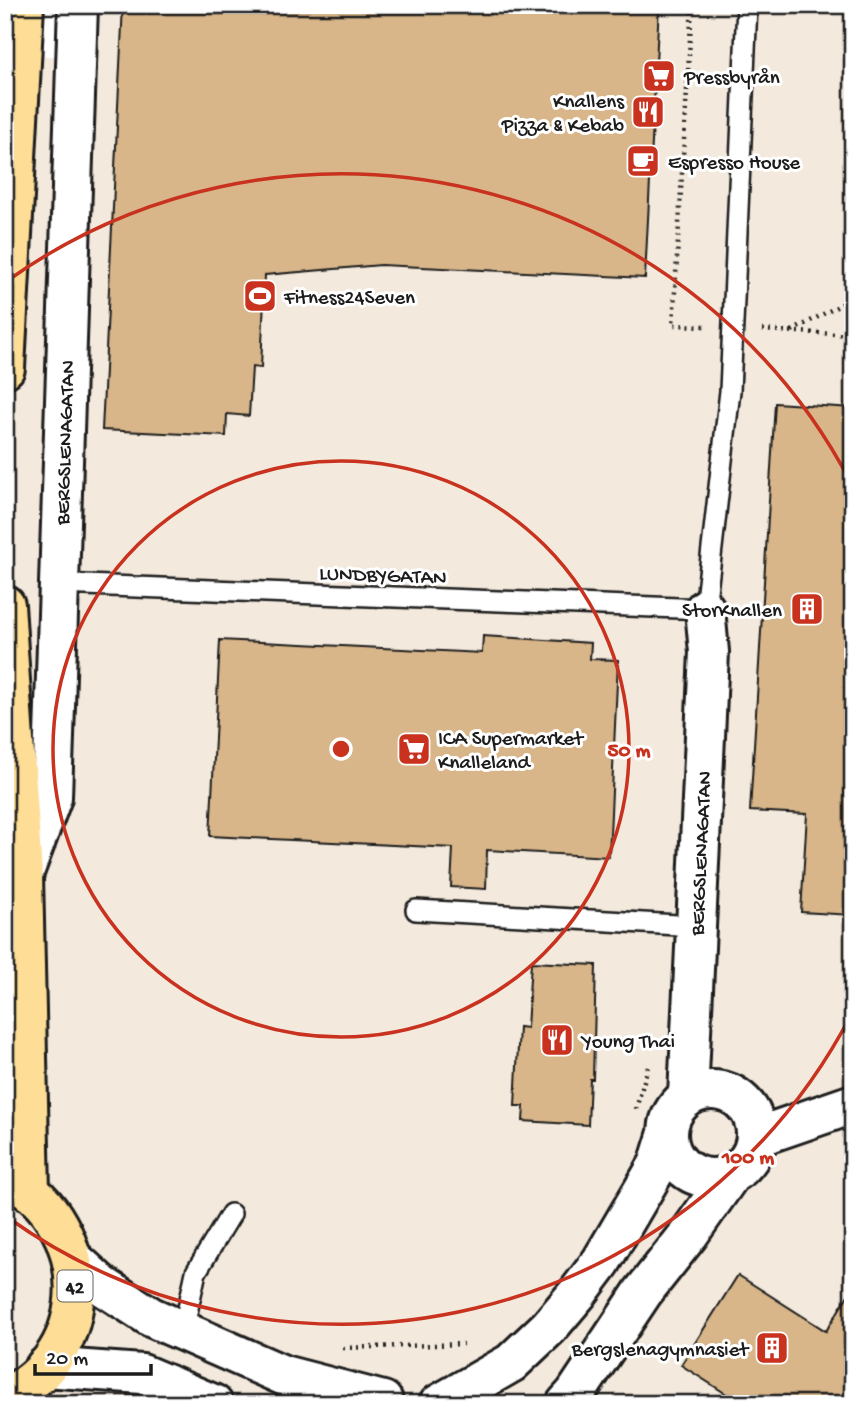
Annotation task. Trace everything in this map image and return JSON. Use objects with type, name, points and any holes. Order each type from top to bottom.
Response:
[{"type":"main road","points":[[5,369],[24,5]]},
{"type":"main road","name":"42","points":[[5,605],[23,875],[18,1184],[42,1202],[60,1228],[72,1258],[75,1288],[71,1317],[61,1343],[45,1367],[23,1386],[5,1396]]},
{"type":"street","name":"BERGSLENAGATAN","points":[[23,875],[51,797],[78,5]]},
{"type":"street","name":"BERGSLENAGATAN","points":[[688,1096],[709,652],[705,609]]},
{"type":"street","points":[[72,1258],[103,1286],[151,1317],[284,1375],[381,1402],[393,1397],[416,1396],[437,1404],[511,1363],[549,1327],[577,1294],[601,1262],[658,1165],[670,1119],[677,1106],[688,1096],[703,1090],[720,1090],[735,1096],[747,1106],[755,1121],[757,1137],[753,1153],[744,1165],[731,1174],[717,1178],[702,1177],[687,1171],[673,1154],[668,1133]]},
{"type":"street","points":[[757,1137],[853,1104]]},
{"type":"street","points":[[566,1404],[643,1292],[689,1234],[731,1174]]},
{"type":"street","points":[[45,1367],[142,1374],[212,1404]]},
{"type":"lane","points":[[705,609],[730,391],[747,5]]},
{"type":"lane","name":"LUNDBYGATAN","points":[[59,584],[705,609]]},
{"type":"lane","points":[[416,910],[695,926]]},
{"type":"lane","points":[[183,1331],[196,1272],[231,1214]]},
{"type":"path","points":[[790,332],[853,298]]},
{"type":"path","points":[[635,1112],[651,1055]]},
{"type":"path","points":[[340,1348],[461,1345],[471,1341]]},
{"type":"shaded area","points":[[87,5],[853,5],[853,1404],[5,1404],[5,55],[83,57]]},
{"type":"building","points":[[123,5],[659,5],[645,278],[381,265],[265,275],[261,368],[252,367],[249,416],[227,414],[226,436],[102,430]]},
{"type":"building","name":"StorKnallen","points":[[775,403],[853,408],[853,915],[801,912],[807,814],[750,811]]},
{"type":"building","name":"ICA Supermarket Knalleland","points":[[483,636],[591,643],[590,659],[618,660],[609,857],[487,850],[486,889],[451,887],[453,848],[210,836],[220,640],[482,653]]},
{"type":"building","name":"Young Thai","points":[[531,962],[596,965],[593,1079],[590,1079],[588,1125],[523,1121],[524,1106],[515,1106],[519,1027],[527,1028]]},
{"type":"building","name":"Bergslenagymnasiet","points":[[738,1275],[826,1331],[853,1287],[853,1404],[742,1404],[681,1365]]},
{"type":"place","name":"Pressbyrån","points":[[659,76]]},
{"type":"place","name":"Knallens Pizza & Kebab","points":[[648,112]]},
{"type":"place","name":"Espresso House","points":[[643,161]]},
{"type":"place","name":"Fitness24Seven","points":[[260,296]]},
{"type":"place","name":"StorKnallen","points":[[807,609]]},
{"type":"place","name":"ICA Supermarket Knalleland","points":[[414,749]]},
{"type":"place","name":"Young Thai","points":[[557,1040]]},
{"type":"place","name":"Bergslenagymnasiet","points":[[772,1348]]}]
